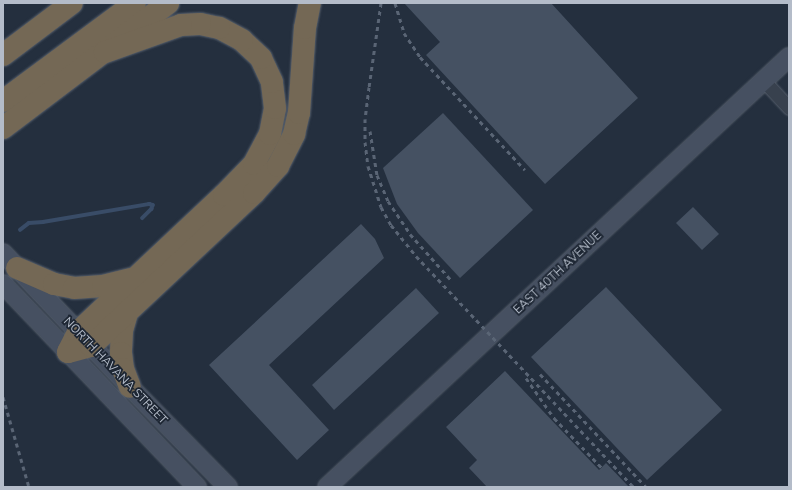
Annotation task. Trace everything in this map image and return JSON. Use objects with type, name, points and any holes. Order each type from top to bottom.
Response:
[{"type":"highway","points":[[3,46],[52,3]]},
{"type":"highway","points":[[3,55],[72,3]]},
{"type":"highway","points":[[3,82],[109,3]]},
{"type":"highway","points":[[3,101],[135,3]]},
{"type":"highway","points":[[3,128],[168,3]]},
{"type":"highway","points":[[68,352],[84,339],[127,313],[254,193],[269,178],[282,160],[294,134],[299,113],[305,28],[310,3]]},
{"type":"highway","points":[[84,339],[134,278],[224,195],[254,164],[270,134],[275,108],[274,95],[269,75],[261,58],[242,40],[219,28],[200,24],[181,25],[105,52]]},
{"type":"highway","points":[[8,268],[54,284],[74,288],[103,286],[134,278]]},
{"type":"highway","points":[[127,313],[122,330],[121,353],[123,369],[130,387]]},
{"type":"street","name":"EAST 40TH AVENUE","points":[[327,487],[789,57]]},
{"type":"street","points":[[764,81],[789,108]]},
{"type":"street","name":"NORTH HAVANA STREET","points":[[8,268],[84,339],[228,487]]},
{"type":"street","name":"NORTH HAVANA STREET","points":[[8,268],[68,352],[197,487]]},
{"type":"building","points":[[404,3],[551,3],[638,98],[545,184],[426,55],[440,42]]},
{"type":"building","points":[[443,113],[533,210],[460,278],[418,233],[397,204],[383,168]]},
{"type":"building","points":[[693,207],[719,234],[702,250],[676,223]]},
{"type":"building","points":[[361,224],[375,239],[384,258],[269,365],[329,430],[297,460],[209,365]]},
{"type":"building","points":[[606,287],[722,410],[647,480],[531,357]]},
{"type":"building","points":[[416,288],[439,313],[334,410],[312,385]]},
{"type":"building","points":[[505,371],[599,470],[606,463],[629,487],[487,487],[469,468],[477,460],[446,427]]},
{"type":"waterway","points":[[20,230],[29,223],[43,222],[149,204],[153,205],[152,209],[143,218]]},
{"type":"railway","points":[[381,3],[365,119],[365,142],[368,166],[381,207],[391,225],[416,256],[634,487]]},
{"type":"railway","points":[[395,3],[404,33],[420,57],[525,170]]},
{"type":"railway","points":[[370,131],[377,175],[388,201],[410,234],[451,280]]},
{"type":"railway","points":[[540,374],[646,487]]},
{"type":"railway","points":[[526,378],[554,418],[602,468]]},
{"type":"railway","points":[[3,397],[29,487]]}]
